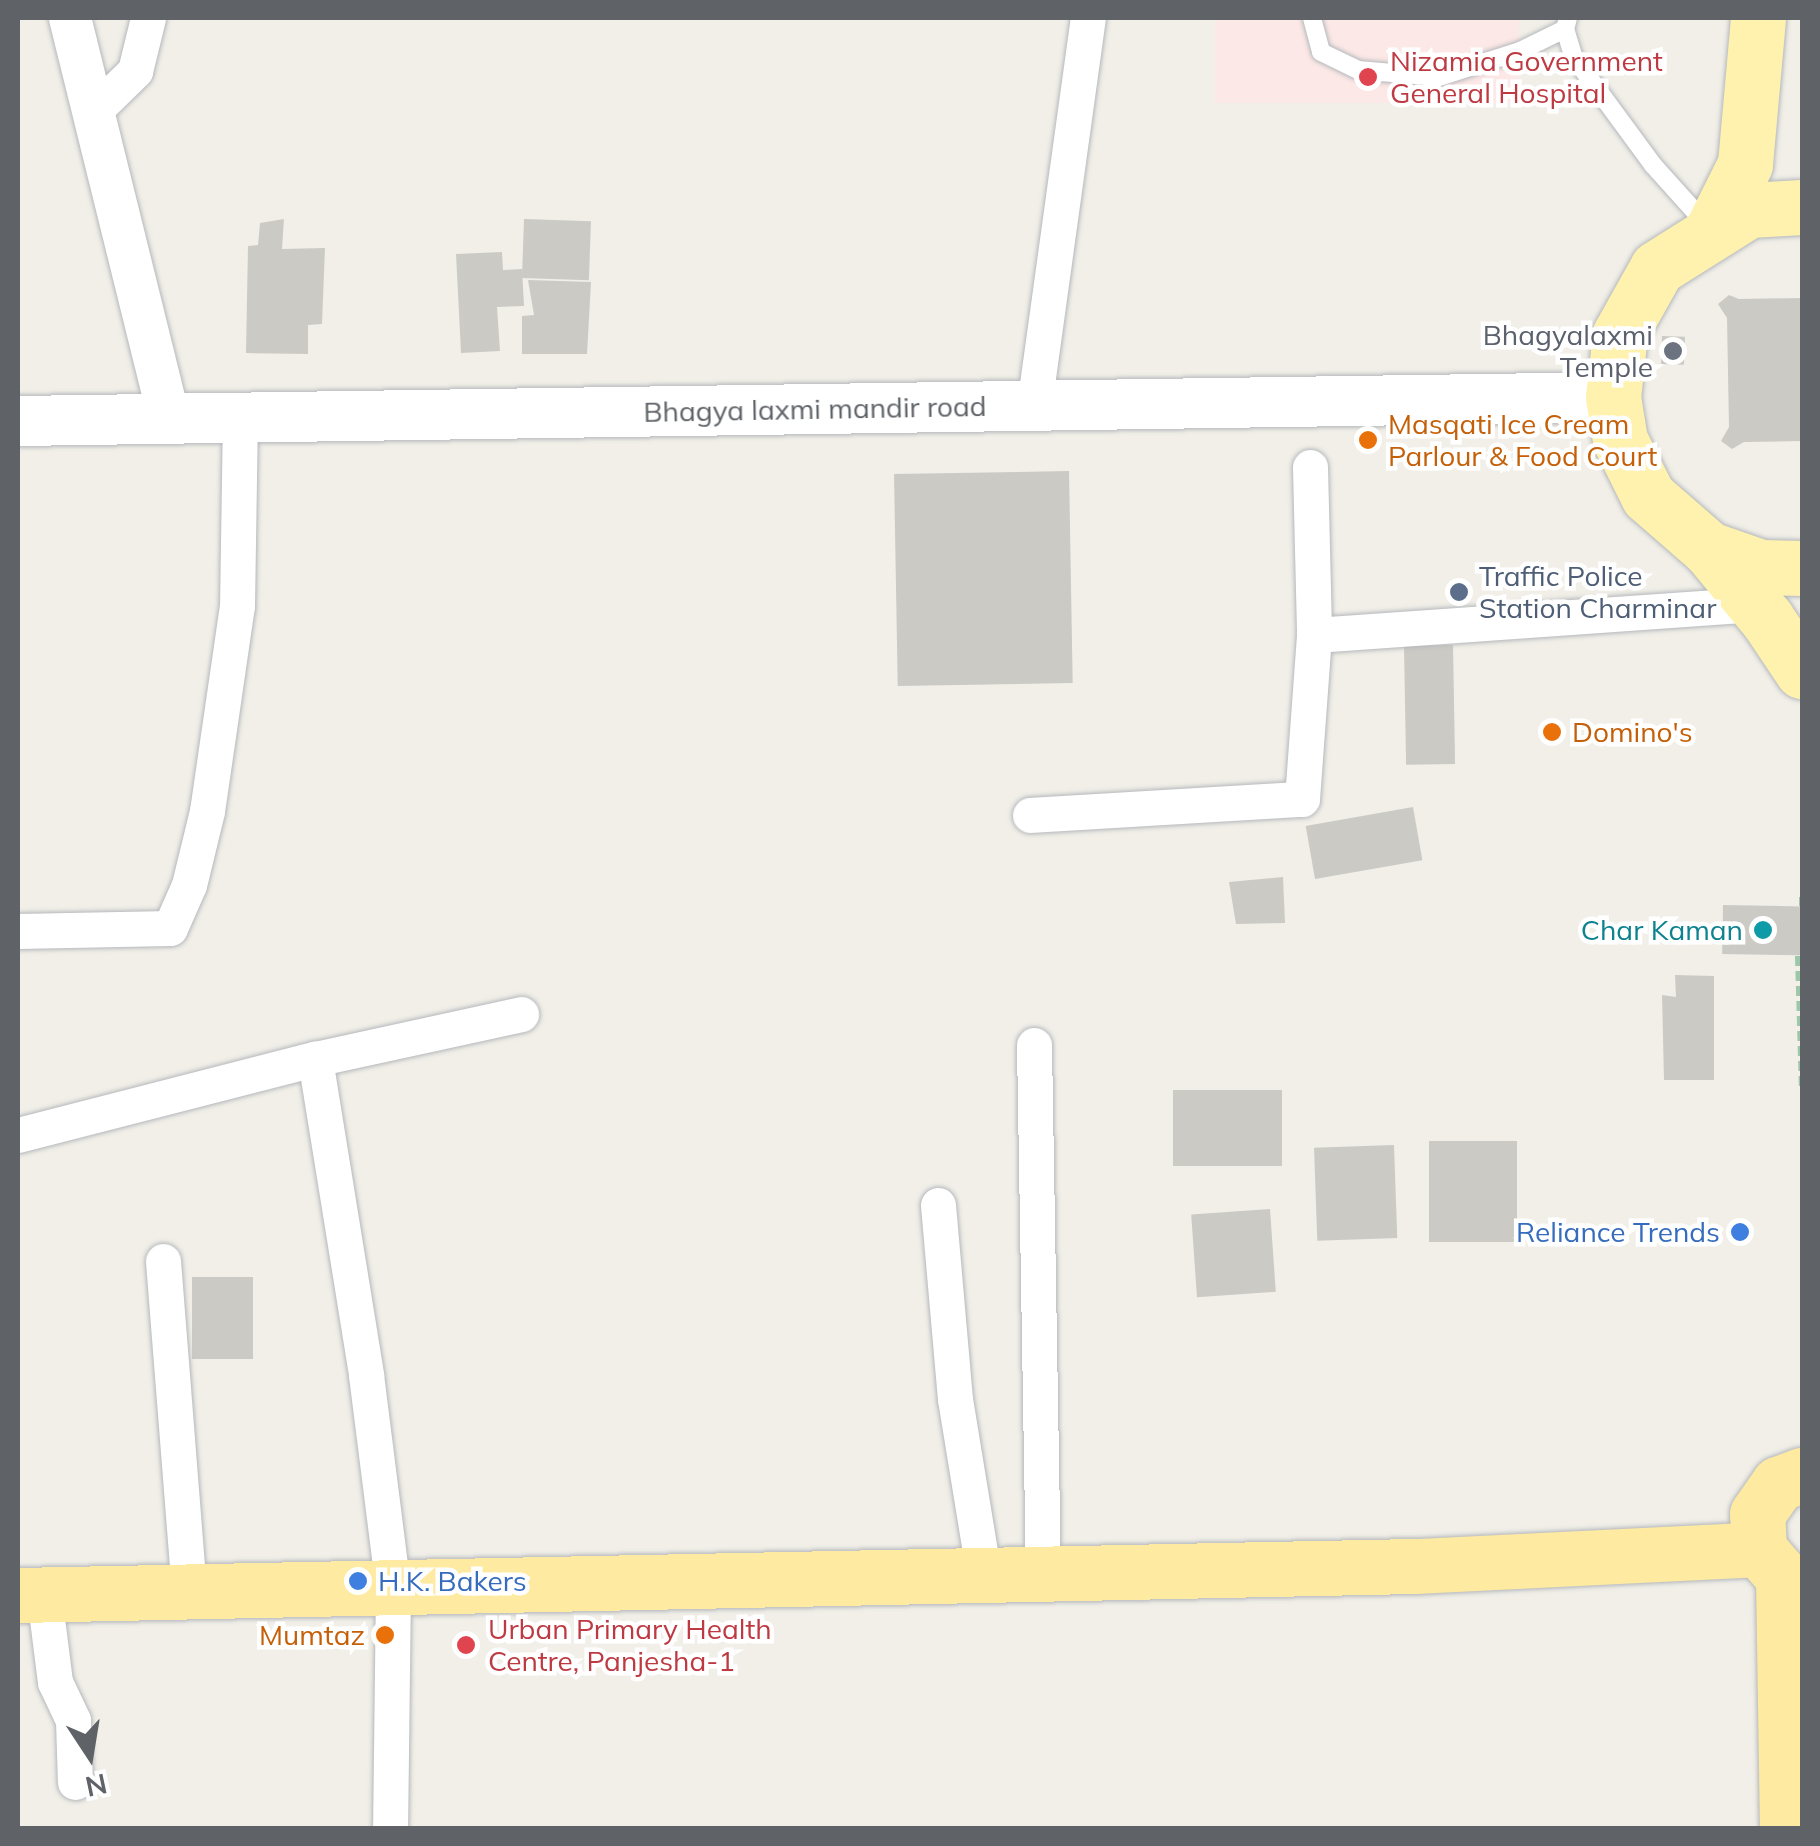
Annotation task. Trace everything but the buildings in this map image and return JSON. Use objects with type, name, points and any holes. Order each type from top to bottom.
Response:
[{"type":"highway","points":[[1787,1828],[1781,1570],[1755,1532],[1765,1497],[1778,1484],[1802,1475]]},
{"type":"highway","points":[[31,1595],[1416,1566],[1781,1570]]},
{"type":"main road","points":[[1712,230],[1745,164],[1758,18]]},
{"type":"main road","points":[[1802,208],[1749,210],[1657,268],[1620,334],[1612,397],[1620,440],[1648,496],[1709,549],[1756,604],[1802,671]]},
{"type":"main road","name":"Bhagya laxmi mandir road","points":[[18,422],[1612,397]]},
{"type":"main road","points":[[1709,549],[1761,567],[1802,568]]},
{"type":"street","points":[[70,18],[169,418]]},
{"type":"street","points":[[92,112],[135,71],[148,18]]},
{"type":"street","points":[[1034,406],[1088,18]]},
{"type":"street","points":[[18,931],[170,928],[188,885],[207,811],[237,606],[240,419]]},
{"type":"street","points":[[1030,815],[1302,798],[1314,635],[1310,467]]},
{"type":"street","points":[[1314,635],[1756,604]]},
{"type":"street","points":[[18,1136],[315,1059],[520,1014]]},
{"type":"street","points":[[1034,1045],[1043,1574]]},
{"type":"street","points":[[315,1059],[366,1374],[393,1588],[390,1828]]},
{"type":"street","points":[[938,1205],[955,1398],[984,1576]]},
{"type":"street","points":[[163,1261],[189,1592]]},
{"type":"street","points":[[31,1595],[55,1682],[72,1720],[75,1782]]},
{"type":"lane","points":[[1312,18],[1322,52],[1358,70],[1439,77],[1520,51],[1566,24],[1573,56],[1652,165],[1712,230]]},
{"type":"path","points":[[1802,897],[1802,906]]},
{"type":"path","points":[[1798,956],[1802,1089]]},
{"type":"shaded area","name":"Nizamia Government General Hospital","points":[[1215,18],[1519,18],[1519,103],[1215,103]]},
{"type":"place","name":"Nizamia Government General Hospital","points":[[1368,77]]},
{"type":"place","name":"Bhagyalaxmi Temple","points":[[1673,351]]},
{"type":"place","name":"Masqati Ice Cream Parlour & Food Court","points":[[1368,440]]},
{"type":"place","name":"Traffic Police Station Charminar","points":[[1459,592]]},
{"type":"place","name":"Domino's","points":[[1552,732]]},
{"type":"place","name":"Char Kaman","points":[[1763,930]]},
{"type":"place","name":"Reliance Trends","points":[[1740,1232]]},
{"type":"place","name":"H.K. Bakers","points":[[358,1581]]},
{"type":"place","name":"Mumtaz","points":[[385,1635]]},
{"type":"place","name":"Urban Primary Health Centre, Panjesha-1","points":[[466,1645]]}]
